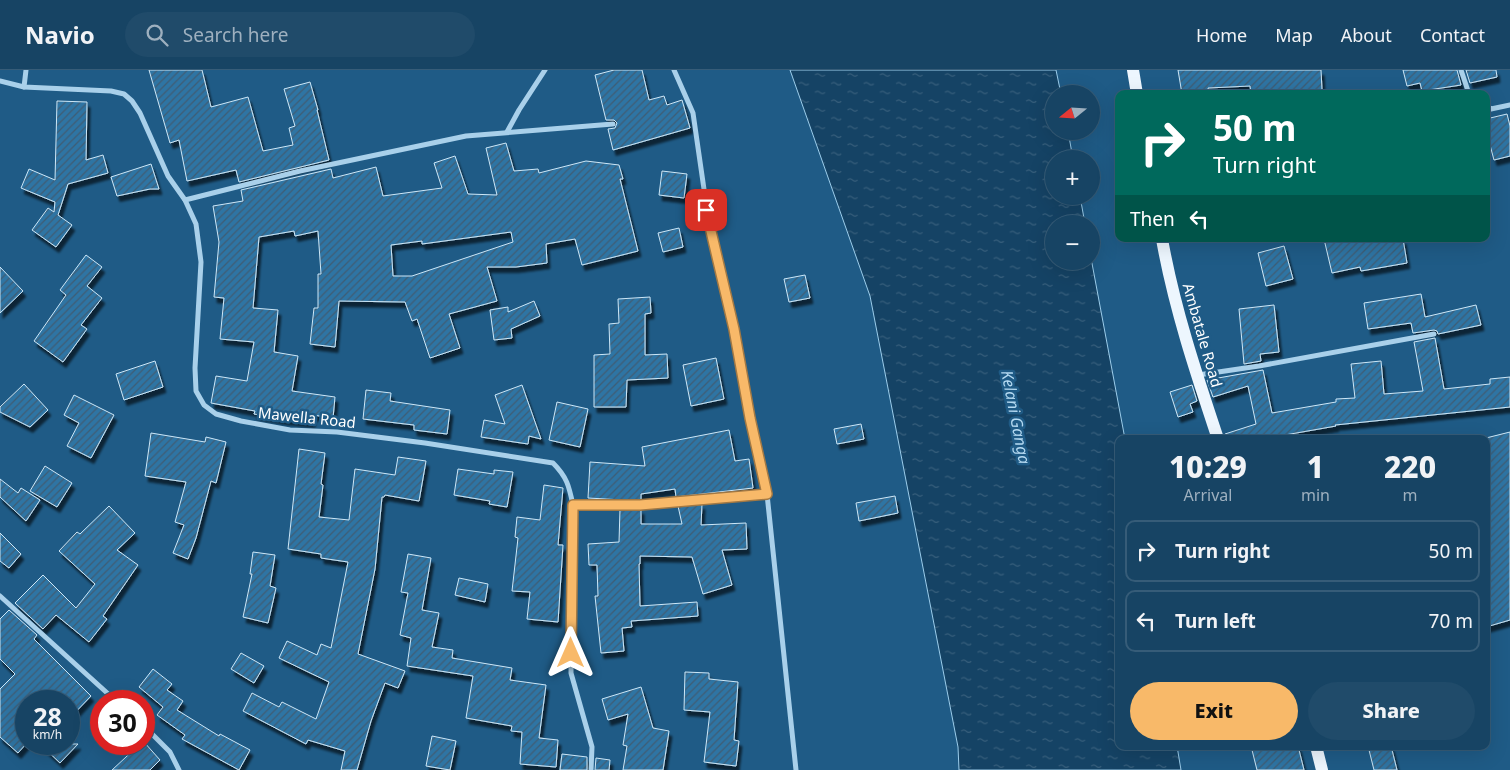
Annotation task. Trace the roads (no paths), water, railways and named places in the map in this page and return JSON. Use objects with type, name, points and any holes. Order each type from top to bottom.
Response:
[{"type":"main road","points":[[1133,70],[1136,90]]},
{"type":"main road","name":"Ambatale Road","points":[[1162,242],[1166,263],[1196,375],[1217,435]]},
{"type":"main road","points":[[1317,750],[1322,770]]},
{"type":"street","points":[[24,87],[26,70]]},
{"type":"street","points":[[507,132],[545,70]]},
{"type":"street","points":[[674,70],[693,113],[706,210],[734,329],[750,418],[767,494],[796,770]]},
{"type":"street","points":[[1461,70],[1468,90]]},
{"type":"street","name":"Mawella Road","points":[[0,81],[24,87],[110,91],[124,94],[132,101],[140,113],[168,176],[185,200],[196,224],[202,262],[195,368],[196,391],[204,405],[216,414],[241,421],[290,430],[337,432],[553,463],[561,470],[569,484],[573,505],[571,673],[592,747],[591,770]]},
{"type":"street","points":[[1490,108],[1510,105]]},
{"type":"street","points":[[185,200],[300,171],[457,138],[507,132],[613,124]]},
{"type":"street","points":[[1196,375],[1259,366],[1434,334]]},
{"type":"street","points":[[573,505],[640,505],[767,494]]},
{"type":"street","points":[[0,596],[104,690]]},
{"type":"street","points":[[155,737],[170,752],[179,770]]},
{"type":"water","name":"Kelani Ganga","points":[[790,70],[1056,70],[1059,85],[1045,85],[1045,140],[1070,140],[1071,150],[1045,150],[1045,205],[1082,205],[1083,215],[1045,215],[1045,270],[1093,270],[1124,435],[1115,435],[1115,750],[1178,750],[1181,770],[959,770],[958,747],[870,296]]}]
